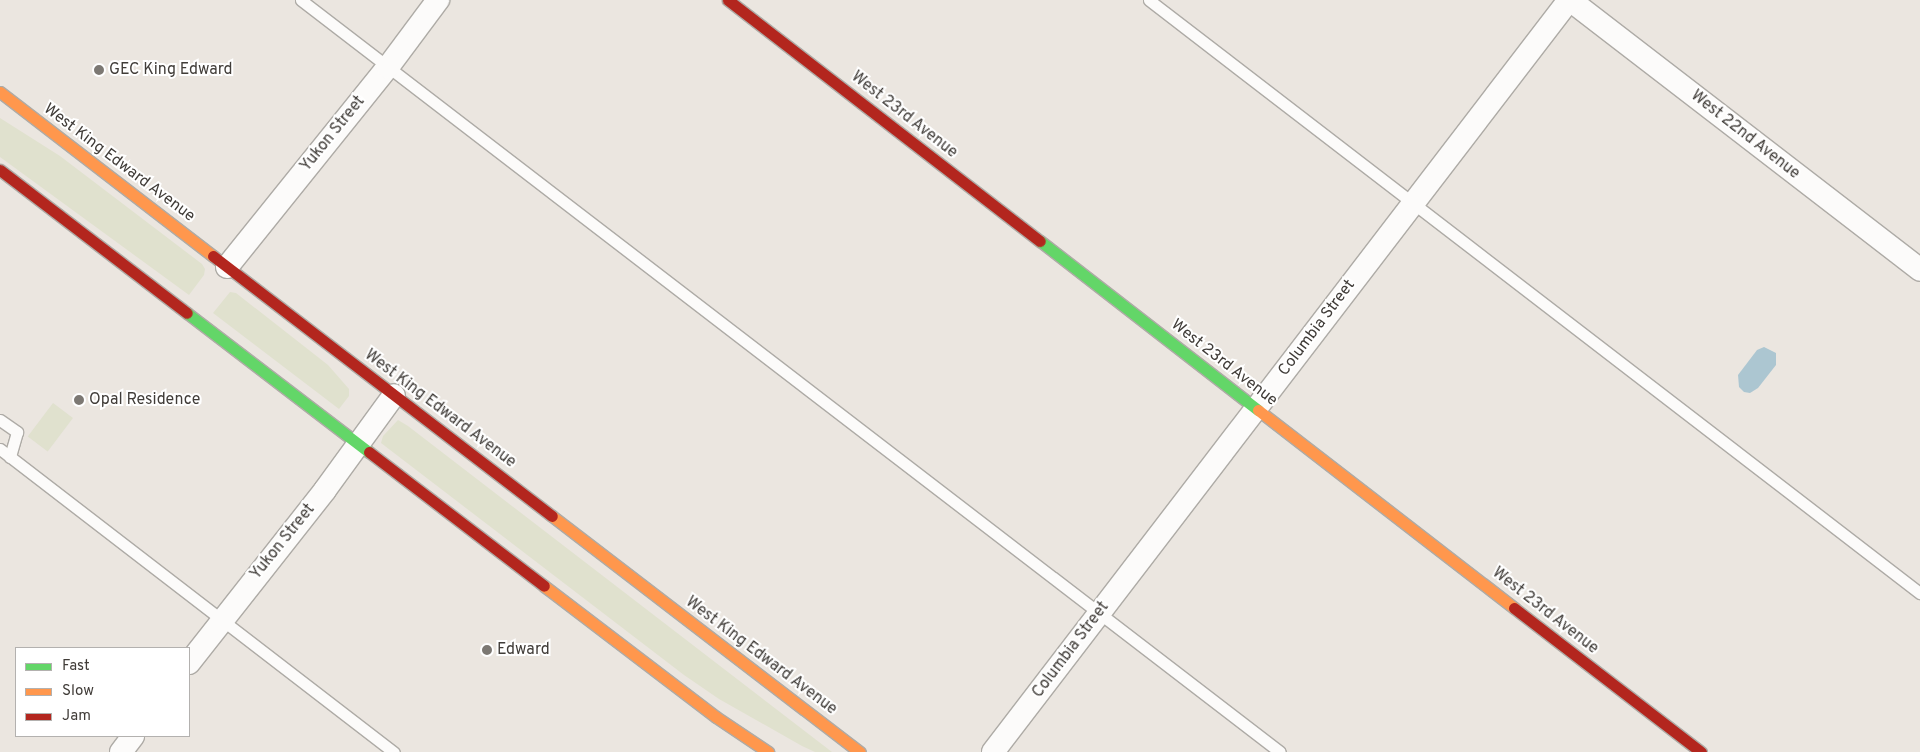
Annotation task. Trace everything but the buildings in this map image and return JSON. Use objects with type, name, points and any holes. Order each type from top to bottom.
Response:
[{"type":"main road","name":"West 23rd Avenue","points":[[728,0],[1701,752]]},
{"type":"main road","name":"West King Edward Avenue","points":[[0,92],[860,752]]},
{"type":"main road","points":[[0,170],[716,717],[768,752]]},
{"type":"street","name":"Yukon Street","points":[[227,266],[388,66],[438,0]]},
{"type":"street","name":"Columbia Street","points":[[992,752],[1570,0]]},
{"type":"street","name":"West 22nd Avenue","points":[[1570,0],[1920,270]]},
{"type":"street","name":"Yukon Street","points":[[190,662],[325,490],[394,395]]},
{"type":"street","points":[[121,752],[132,737]]},
{"type":"lane","points":[[301,0],[1280,752]]},
{"type":"lane","points":[[1149,0],[1920,593]]},
{"type":"lane","points":[[0,420],[17,432],[10,457]]},
{"type":"lane","points":[[0,450],[394,752]]},
{"type":"green space","points":[[0,118],[60,156],[202,264],[205,269],[204,275],[189,295],[0,157]]},
{"type":"green space","points":[[230,292],[236,293],[328,365],[349,389],[349,396],[339,409],[213,313]]},
{"type":"green space","points":[[53,403],[73,418],[48,452],[28,437]]},
{"type":"green space","points":[[398,420],[832,752],[815,752],[802,746],[719,699],[684,675],[381,443],[383,436]]},
{"type":"water","points":[[1764,347],[1776,353],[1776,365],[1758,388],[1750,393],[1744,392],[1739,387],[1738,375],[1757,350]]},
{"type":"traffic: fast","points":[[1040,241],[1258,410]]},
{"type":"traffic: fast","points":[[187,313],[369,452]]},
{"type":"traffic: slow","points":[[0,92],[213,256]]},
{"type":"traffic: slow","points":[[1258,410],[1514,608]]},
{"type":"traffic: slow","points":[[552,516],[860,752]]},
{"type":"traffic: slow","points":[[544,586],[716,717],[768,752]]},
{"type":"traffic: jam","points":[[728,0],[1040,241]]},
{"type":"traffic: jam","points":[[0,170],[187,313]]},
{"type":"traffic: jam","points":[[213,256],[552,516]]},
{"type":"traffic: jam","points":[[369,452],[544,586]]},
{"type":"traffic: jam","points":[[1514,608],[1701,752]]},
{"type":"place","name":"GEC King Edward","points":[[99,70]]},
{"type":"place","name":"Opal Residence","points":[[79,400]]},
{"type":"place","name":"Edward","points":[[487,650]]}]
